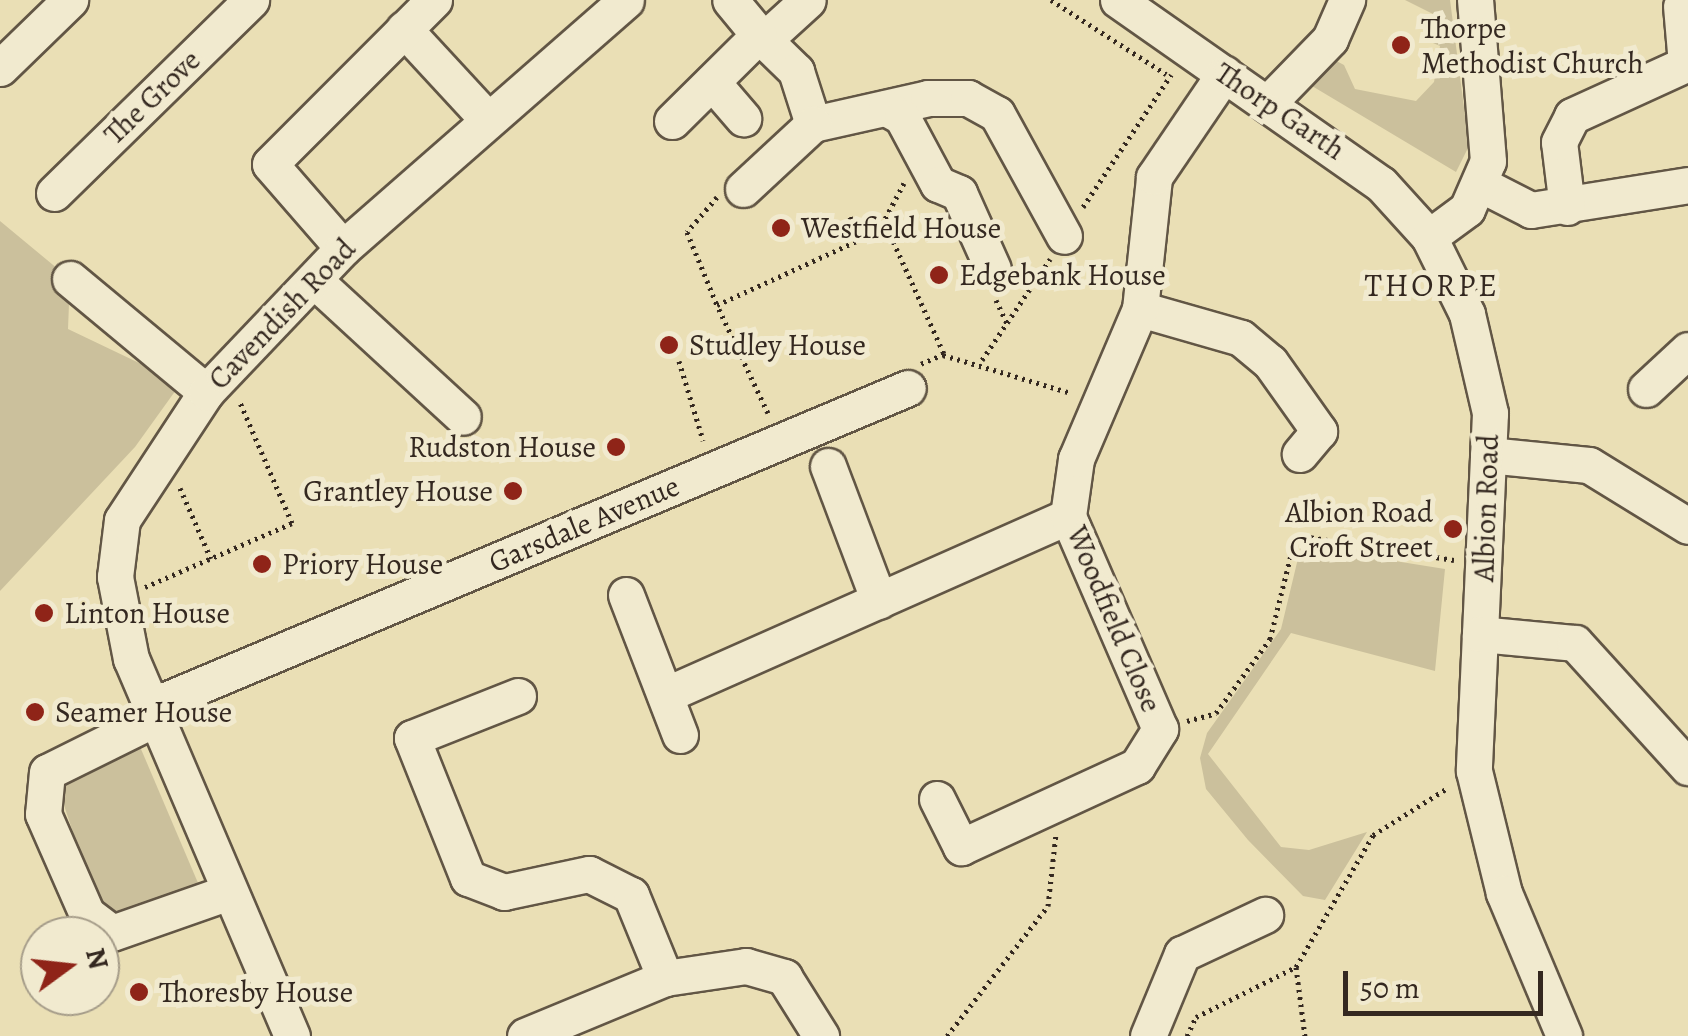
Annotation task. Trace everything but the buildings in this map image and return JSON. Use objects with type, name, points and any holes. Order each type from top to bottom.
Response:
[{"type":"street","points":[[0,68],[70,0]]},
{"type":"street","name":"The Grove","points":[[54,194],[251,0]]},
{"type":"street","points":[[342,248],[270,164],[434,0]]},
{"type":"street","name":"Cavendish Road","points":[[292,1036],[152,713],[119,599],[122,520],[163,451],[216,381],[342,248],[626,0]]},
{"type":"street","points":[[730,0],[796,71],[814,124]]},
{"type":"street","points":[[672,121],[808,0]]},
{"type":"street","name":"Thorp Garth","points":[[1118,0],[1179,63],[1224,74],[1340,149],[1429,237]]},
{"type":"street","points":[[1269,102],[1330,39],[1347,0]]},
{"type":"street","points":[[1429,237],[1482,185],[1488,161],[1475,0]]},
{"type":"street","points":[[1567,207],[1560,142],[1572,116],[1686,64],[1681,6]]},
{"type":"street","points":[[404,29],[488,120]]},
{"type":"street","name":"Woodfield Close","points":[[937,798],[960,848],[1046,812],[1137,766],[1160,729],[1068,516],[1097,402],[1140,309],[1154,177],[1224,74]]},
{"type":"street","points":[[712,82],[744,118]]},
{"type":"street","points":[[744,189],[814,124],[886,108],[968,98],[997,114],[1015,132],[1064,236]]},
{"type":"street","points":[[886,108],[922,150],[938,184],[959,193],[993,269]]},
{"type":"street","points":[[1482,185],[1531,210],[1688,186]]},
{"type":"street","name":"Albion Road","points":[[1429,237],[1467,314],[1490,414],[1474,772],[1504,894],[1564,1036]]},
{"type":"street","points":[[70,279],[216,381]]},
{"type":"street","points":[[314,280],[464,417]]},
{"type":"street","points":[[1140,309],[1241,338],[1270,362],[1321,441]]},
{"type":"street","points":[[1646,389],[1688,350]]},
{"type":"street","name":"Garsdale Avenue","points":[[152,713],[908,388]]},
{"type":"street","points":[[1488,454],[1589,465],[1688,526]]},
{"type":"street","points":[[828,466],[879,601]]},
{"type":"street","points":[[665,695],[1068,516]]},
{"type":"street","points":[[626,595],[680,735]]},
{"type":"street","points":[[1480,634],[1575,644],[1688,767]]},
{"type":"street","points":[[518,696],[412,738],[468,878],[504,892],[589,874],[603,881],[632,896],[665,978]]},
{"type":"street","points":[[152,713],[47,772],[43,814],[88,914],[112,934],[229,892]]},
{"type":"street","points":[[1148,1036],[1182,954],[1265,914]]},
{"type":"street","points":[[525,1036],[665,978],[746,966],[784,977],[821,1036]]},
{"type":"path","points":[[982,360],[1179,63],[1051,0]]},
{"type":"path","points":[[922,150],[884,221],[944,354]]},
{"type":"path","points":[[744,189],[710,199],[687,232],[758,406],[780,421]]},
{"type":"path","points":[[717,304],[859,240],[850,217]]},
{"type":"path","points":[[908,388],[904,374],[944,354],[982,360],[1097,402]]},
{"type":"path","points":[[680,361],[704,426],[702,453]]},
{"type":"path","points":[[119,599],[292,523],[216,381]]},
{"type":"path","points":[[163,451],[210,558]]},
{"type":"path","points":[[1160,729],[1216,713],[1270,640],[1296,535],[1484,565]]},
{"type":"path","points":[[1188,1036],[1196,1017],[1296,968],[1373,835],[1474,772]]},
{"type":"path","points":[[947,1036],[1048,906],[1058,837],[1046,812]]},
{"type":"path","points":[[1296,968],[1305,1036]]},
{"type":"shaded area","points":[[1405,0],[1450,0],[1469,146],[1456,172],[1302,80],[1325,55],[1344,65],[1355,89],[1416,101],[1434,82],[1440,46],[1426,40],[1437,16]]},
{"type":"shaded area","points":[[0,221],[70,279],[68,329],[181,383],[135,447],[0,591]]},
{"type":"shaded area","points":[[1301,546],[1445,569],[1435,671],[1291,633],[1208,754],[1281,847],[1309,850],[1367,832],[1325,900],[1303,896],[1248,840],[1206,789],[1200,758],[1207,733],[1281,629]]},
{"type":"shaded area","points":[[138,742],[201,890],[120,918],[113,916],[96,902],[58,787]]},
{"type":"place","name":"Thorpe Methodist Church","points":[[1401,45]]},
{"type":"place","name":"Westfield House","points":[[781,228]]},
{"type":"place","name":"Edgebank House","points":[[939,275]]},
{"type":"place","name":"Studley House","points":[[669,345]]},
{"type":"place","name":"Rudston House","points":[[616,447]]},
{"type":"place","name":"Grantley House","points":[[513,491]]},
{"type":"place","name":"Albion Road Croft Street","points":[[1453,529]]},
{"type":"place","name":"Priory House","points":[[262,564]]},
{"type":"place","name":"Linton House","points":[[44,613]]},
{"type":"place","name":"Seamer House","points":[[35,712]]},
{"type":"place","name":"Thoresby House","points":[[139,992]]},
{"type":"district","name":"THORPE","points":[[1432,285]]}]
